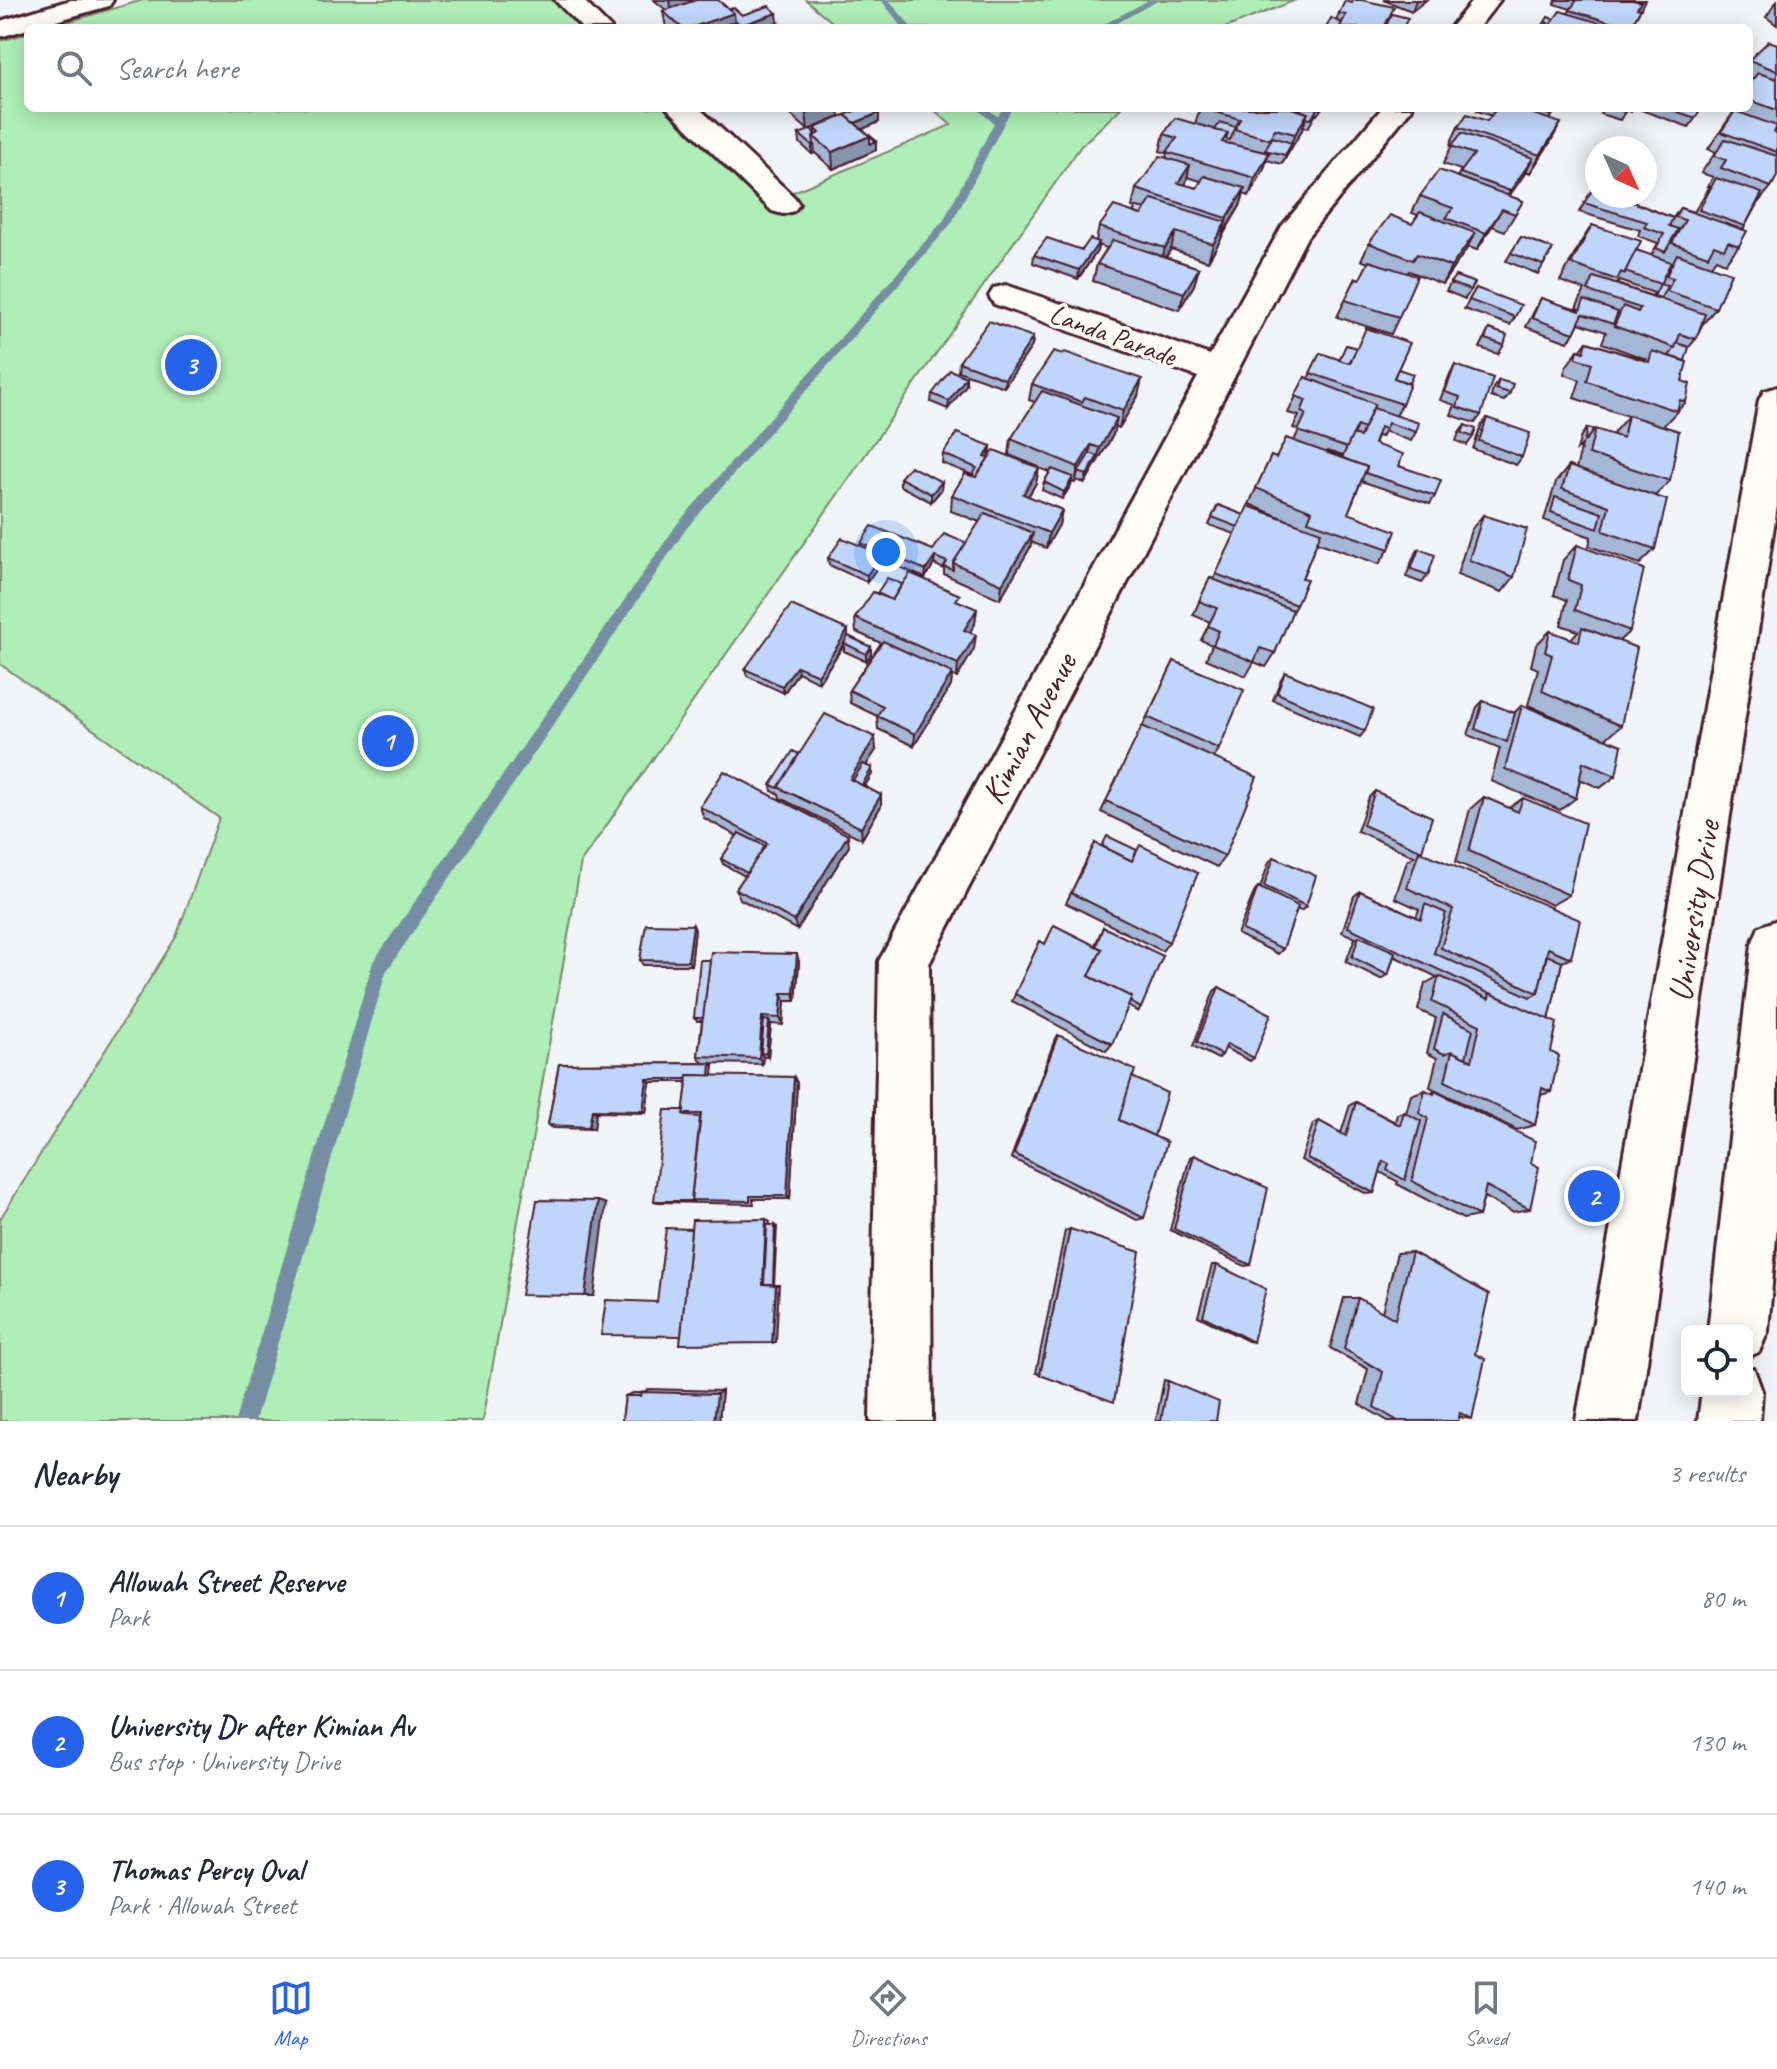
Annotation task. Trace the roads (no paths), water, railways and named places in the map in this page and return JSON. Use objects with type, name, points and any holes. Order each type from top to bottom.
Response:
[{"type":"street","points":[[0,29],[100,0]]},
{"type":"street","points":[[568,0],[593,24]]},
{"type":"street","points":[[1467,24],[1487,0]]},
{"type":"street","points":[[686,112],[783,204]]},
{"type":"street","name":"Kimian Avenue","points":[[901,1421],[904,961],[1293,233],[1394,112]]},
{"type":"street","name":"Landa Parade","points":[[1006,296],[1220,372]]},
{"type":"street","name":"University Drive","points":[[1607,1421],[1709,817],[1748,558],[1777,400]]},
{"type":"street","points":[[1739,1325],[1777,944]]},
{"type":"street","points":[[1729,1421],[1731,1397]]},
{"type":"waterway","points":[[885,0],[905,24]]},
{"type":"waterway","points":[[1109,24],[1155,0]]},
{"type":"waterway","points":[[986,112],[999,122]]},
{"type":"waterway","points":[[245,1421],[379,968],[682,526],[947,222],[1005,112]]},
{"type":"place","name":"Thomas Percy Oval","points":[[191,365]]},
{"type":"place","name":"Allowah Street Reserve","points":[[388,741]]},
{"type":"place","name":"University Dr after Kimian Av","points":[[1594,1196]]}]
